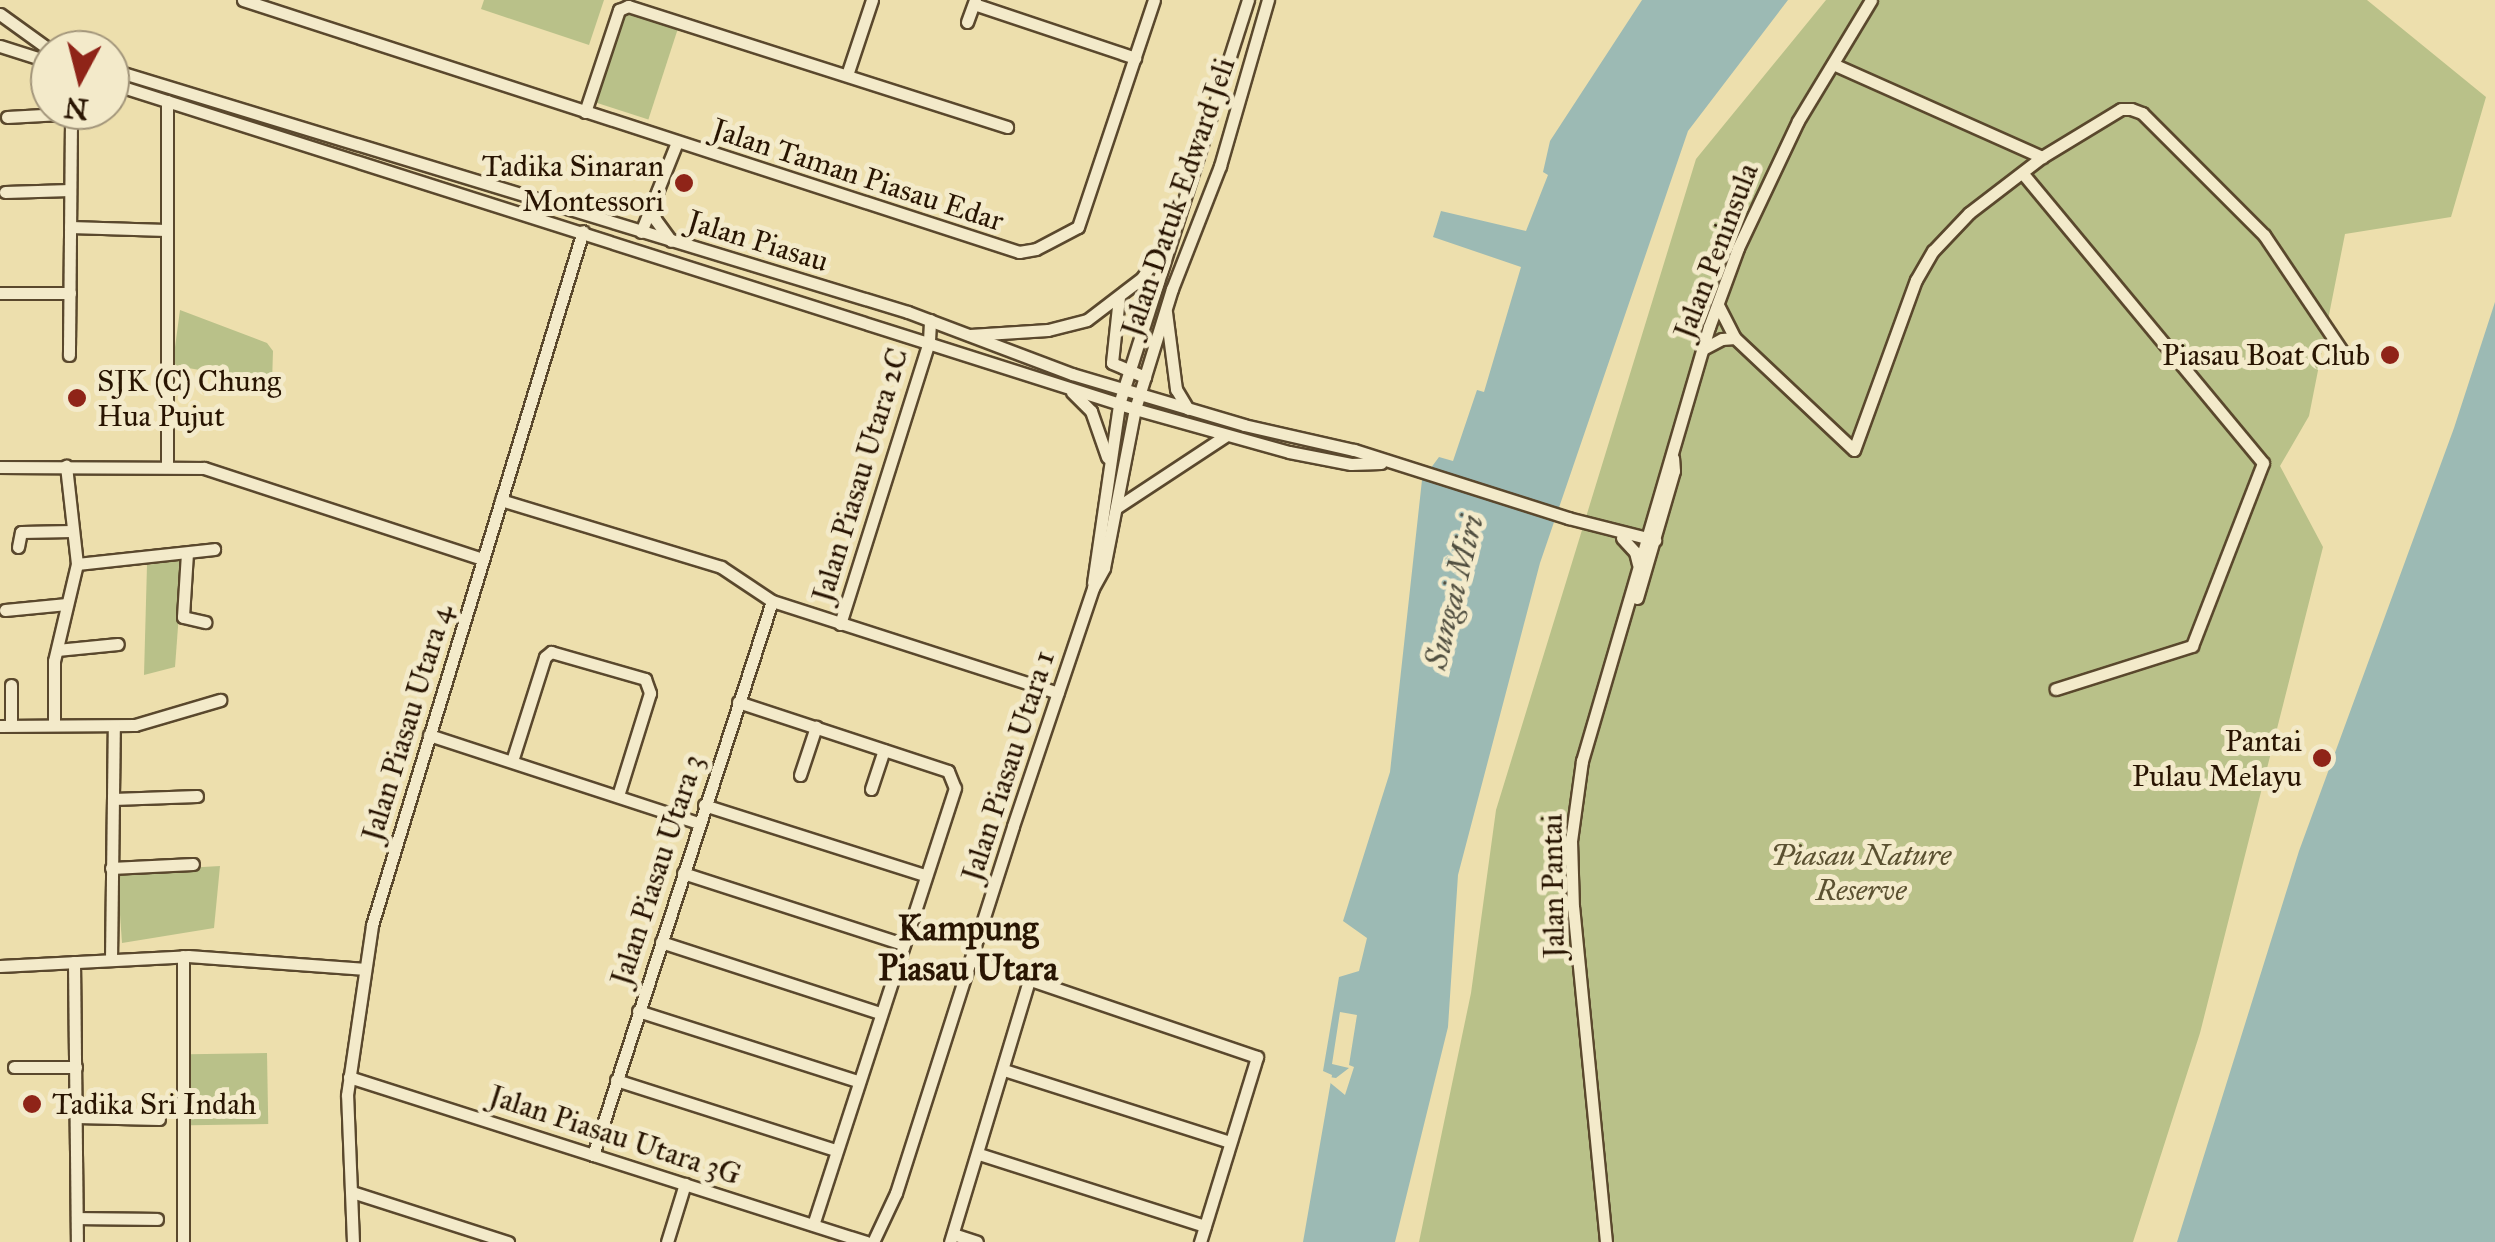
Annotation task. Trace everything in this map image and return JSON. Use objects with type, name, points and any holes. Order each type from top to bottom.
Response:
[{"type":"street","name":"Jalan Taman Piasau Edar","points":[[244,0],[1004,250],[1036,249],[1078,227],[1154,0]]},
{"type":"street","points":[[848,76],[872,0]]},
{"type":"street","name":"Jalan Datuk Edward Jeli","points":[[1119,404],[1248,0]]},
{"type":"street","name":"Jalan Datuk Edward Jeli","points":[[1134,409],[1166,308],[1220,166],[1268,0]]},
{"type":"street","name":"Jalan Peninsula","points":[[1650,539],[1674,471],[1673,458],[1703,349],[1760,196],[1871,0]]},
{"type":"street","points":[[968,22],[974,2],[1136,58]]},
{"type":"street","points":[[585,112],[619,10],[628,6],[1008,126]]},
{"type":"street","points":[[0,14],[30,36]]},
{"type":"street","points":[[0,46],[30,56]]},
{"type":"street","points":[[1224,79],[1251,60]]},
{"type":"street","points":[[1833,64],[2042,156]]},
{"type":"street","name":"Jalan Piasau","points":[[130,77],[565,225],[955,351]]},
{"type":"street","name":"Jalan Piasau","points":[[130,89],[576,212],[908,312],[965,335],[1188,409],[1396,465]]},
{"type":"street","points":[[167,464],[168,101]]},
{"type":"street","points":[[1718,305],[1735,338],[1854,450],[1907,302],[1933,250],[1969,213],[2024,175],[2042,156],[2122,109],[2142,113],[2264,235],[2342,350]]},
{"type":"street","points":[[8,117],[68,115],[69,354]]},
{"type":"street","name":"Jalan Taman Piasau Edar","points":[[641,232],[677,142]]},
{"type":"street","points":[[2024,175],[2263,463],[2192,646],[2056,689]]},
{"type":"street","points":[[4,192],[70,190]]},
{"type":"street","points":[[611,223],[650,207],[672,242]]},
{"type":"street","points":[[576,212],[584,231]]},
{"type":"street","points":[[565,225],[576,256],[613,240]]},
{"type":"street","points":[[965,335],[1048,330],[1087,320],[1150,268],[1174,226]]},
{"type":"street","points":[[70,227],[166,230]]},
{"type":"street","name":"Jalan Piasau Utara 4","points":[[353,1242],[348,1077],[372,925],[584,231]]},
{"type":"street","points":[[641,232],[649,251]]},
{"type":"street","points":[[0,292],[70,293]]},
{"type":"street","points":[[1119,297],[1110,356],[1116,368],[1145,376]]},
{"type":"street","points":[[1166,308],[1176,389],[1188,409]]},
{"type":"street","points":[[848,316],[914,330],[917,321],[908,312]]},
{"type":"street","name":"Jalan Piasau Utara 2C","points":[[840,624],[929,340],[930,320]]},
{"type":"street","points":[[912,335],[922,361],[955,351],[1226,436],[1351,464],[1396,465],[1625,535],[1650,539]]},
{"type":"street","points":[[1703,349],[1722,339],[1735,338]]},
{"type":"street","points":[[1065,387],[1091,410],[1109,466]]},
{"type":"street","name":"Jalan Piasau Utara 1","points":[[1093,588],[1119,404]]},
{"type":"street","name":"Jalan Piasau Utara 1","points":[[869,1242],[901,1180],[1058,693],[1093,588],[1104,568],[1134,409]]},
{"type":"street","points":[[1116,508],[1226,436]]},
{"type":"street","points":[[0,467],[167,464],[204,468],[483,559]]},
{"type":"street","points":[[54,725],[57,650],[77,564],[66,466]]},
{"type":"street","points":[[501,500],[721,566],[772,602],[1058,693]]},
{"type":"street","points":[[18,547],[22,532],[72,531]]},
{"type":"street","points":[[1625,535],[1650,539]]},
{"type":"street","points":[[1625,535],[1635,552],[1638,568]]},
{"type":"street","points":[[1624,622],[1631,616],[1650,539]]},
{"type":"street","name":"Jalan Pantai","points":[[1606,1242],[1573,908],[1571,841],[1582,762],[1638,568],[1650,539]]},
{"type":"street","points":[[77,564],[214,549]]},
{"type":"street","points":[[187,553],[183,616],[205,622]]},
{"type":"street","name":"Jalan Piasau Utara 3","points":[[593,1155],[772,602]]},
{"type":"street","points":[[6,610],[68,604]]},
{"type":"street","points":[[57,650],[118,644]]},
{"type":"street","points":[[512,761],[545,657],[551,652],[645,680],[650,693],[618,796]]},
{"type":"street","points":[[10,685],[5,726],[135,724],[220,700]]},
{"type":"street","points":[[738,702],[948,771],[955,788],[813,1225]]},
{"type":"street","points":[[111,960],[114,726]]},
{"type":"street","points":[[800,775],[816,727]]},
{"type":"street","points":[[429,736],[698,823]]},
{"type":"street","points":[[871,789],[884,750]]},
{"type":"street","points":[[113,800],[197,796]]},
{"type":"street","points":[[704,805],[925,875]]},
{"type":"street","points":[[111,868],[193,864]]},
{"type":"street","points":[[683,874],[903,944]]},
{"type":"street","points":[[660,942],[880,1013]]},
{"type":"street","points":[[0,966],[183,956],[363,969]]},
{"type":"street","points":[[183,956],[183,1242]]},
{"type":"street","points":[[972,960],[1257,1056],[1200,1242]]},
{"type":"street","points":[[74,962],[77,1242]]},
{"type":"street","points":[[977,1242],[952,1238],[1029,981]]},
{"type":"street","points":[[638,1011],[858,1081]]},
{"type":"street","points":[[14,1067],[76,1067]]},
{"type":"street","points":[[1004,1070],[1230,1142]]},
{"type":"street","name":"Jalan Piasau Utara 3G","points":[[348,1077],[869,1242]]},
{"type":"street","points":[[616,1080],[836,1150]]},
{"type":"street","points":[[77,1117],[159,1119]]},
{"type":"street","points":[[979,1154],[1205,1226]]},
{"type":"street","points":[[667,1242],[685,1184]]},
{"type":"street","points":[[352,1192],[508,1242]]},
{"type":"street","points":[[77,1218],[157,1219]]},
{"type":"green space","points":[[484,0],[604,0],[589,45],[481,9]]},
{"type":"green space","name":"Piasau Nature Reserve","points":[[1826,0],[2367,0],[2486,97],[2451,217],[2345,234],[2309,416],[2280,466],[2323,547],[2200,1033],[2133,1242],[1419,1242],[1471,993],[1496,810],[1696,159]]},
{"type":"green space","points":[[626,4],[680,22],[648,120],[594,102]]},
{"type":"green space","points":[[180,310],[267,343],[273,351],[272,383],[266,389],[250,387],[246,381],[234,381],[228,375],[177,366],[173,362]]},
{"type":"green space","points":[[183,560],[175,667],[144,675],[147,565]]},
{"type":"green space","points":[[220,866],[214,928],[122,943],[117,872]]},
{"type":"green space","points":[[267,1053],[268,1124],[190,1125],[189,1054]]},
{"type":"water","name":"Sungai Miri","points":[[1642,0],[1788,0],[1688,131],[1540,563],[1458,875],[1448,1027],[1395,1242],[1303,1242],[1332,1075],[1323,1071],[1339,977],[1359,971],[1367,938],[1343,921],[1390,772],[1422,480],[1439,457],[1453,461],[1477,390],[1484,392],[1521,267],[1433,237],[1441,211],[1526,231],[1548,175],[1543,172],[1550,141]]},
{"type":"water","points":[[2495,302],[2495,1242],[2177,1242],[2299,851],[2454,428]]},
{"type":"pier","points":[[1340,1012],[1357,1015],[1349,1065],[1354,1067],[1345,1095],[1322,1076],[1336,1078],[1349,1068],[1332,1064]]},
{"type":"place","name":"Tadika Sinaran Montessori","points":[[684,183]]},
{"type":"place","name":"Piasau Boat Club","points":[[2390,355]]},
{"type":"place","name":"SJK (C) Chung Hua Pujut","points":[[77,398]]},
{"type":"place","name":"Pantai Pulau Melayu","points":[[2322,758]]},
{"type":"place","name":"Tadika Sri Indah","points":[[32,1104]]},
{"type":"district","name":"Kampung Piasau Utara","points":[[968,949]]}]
